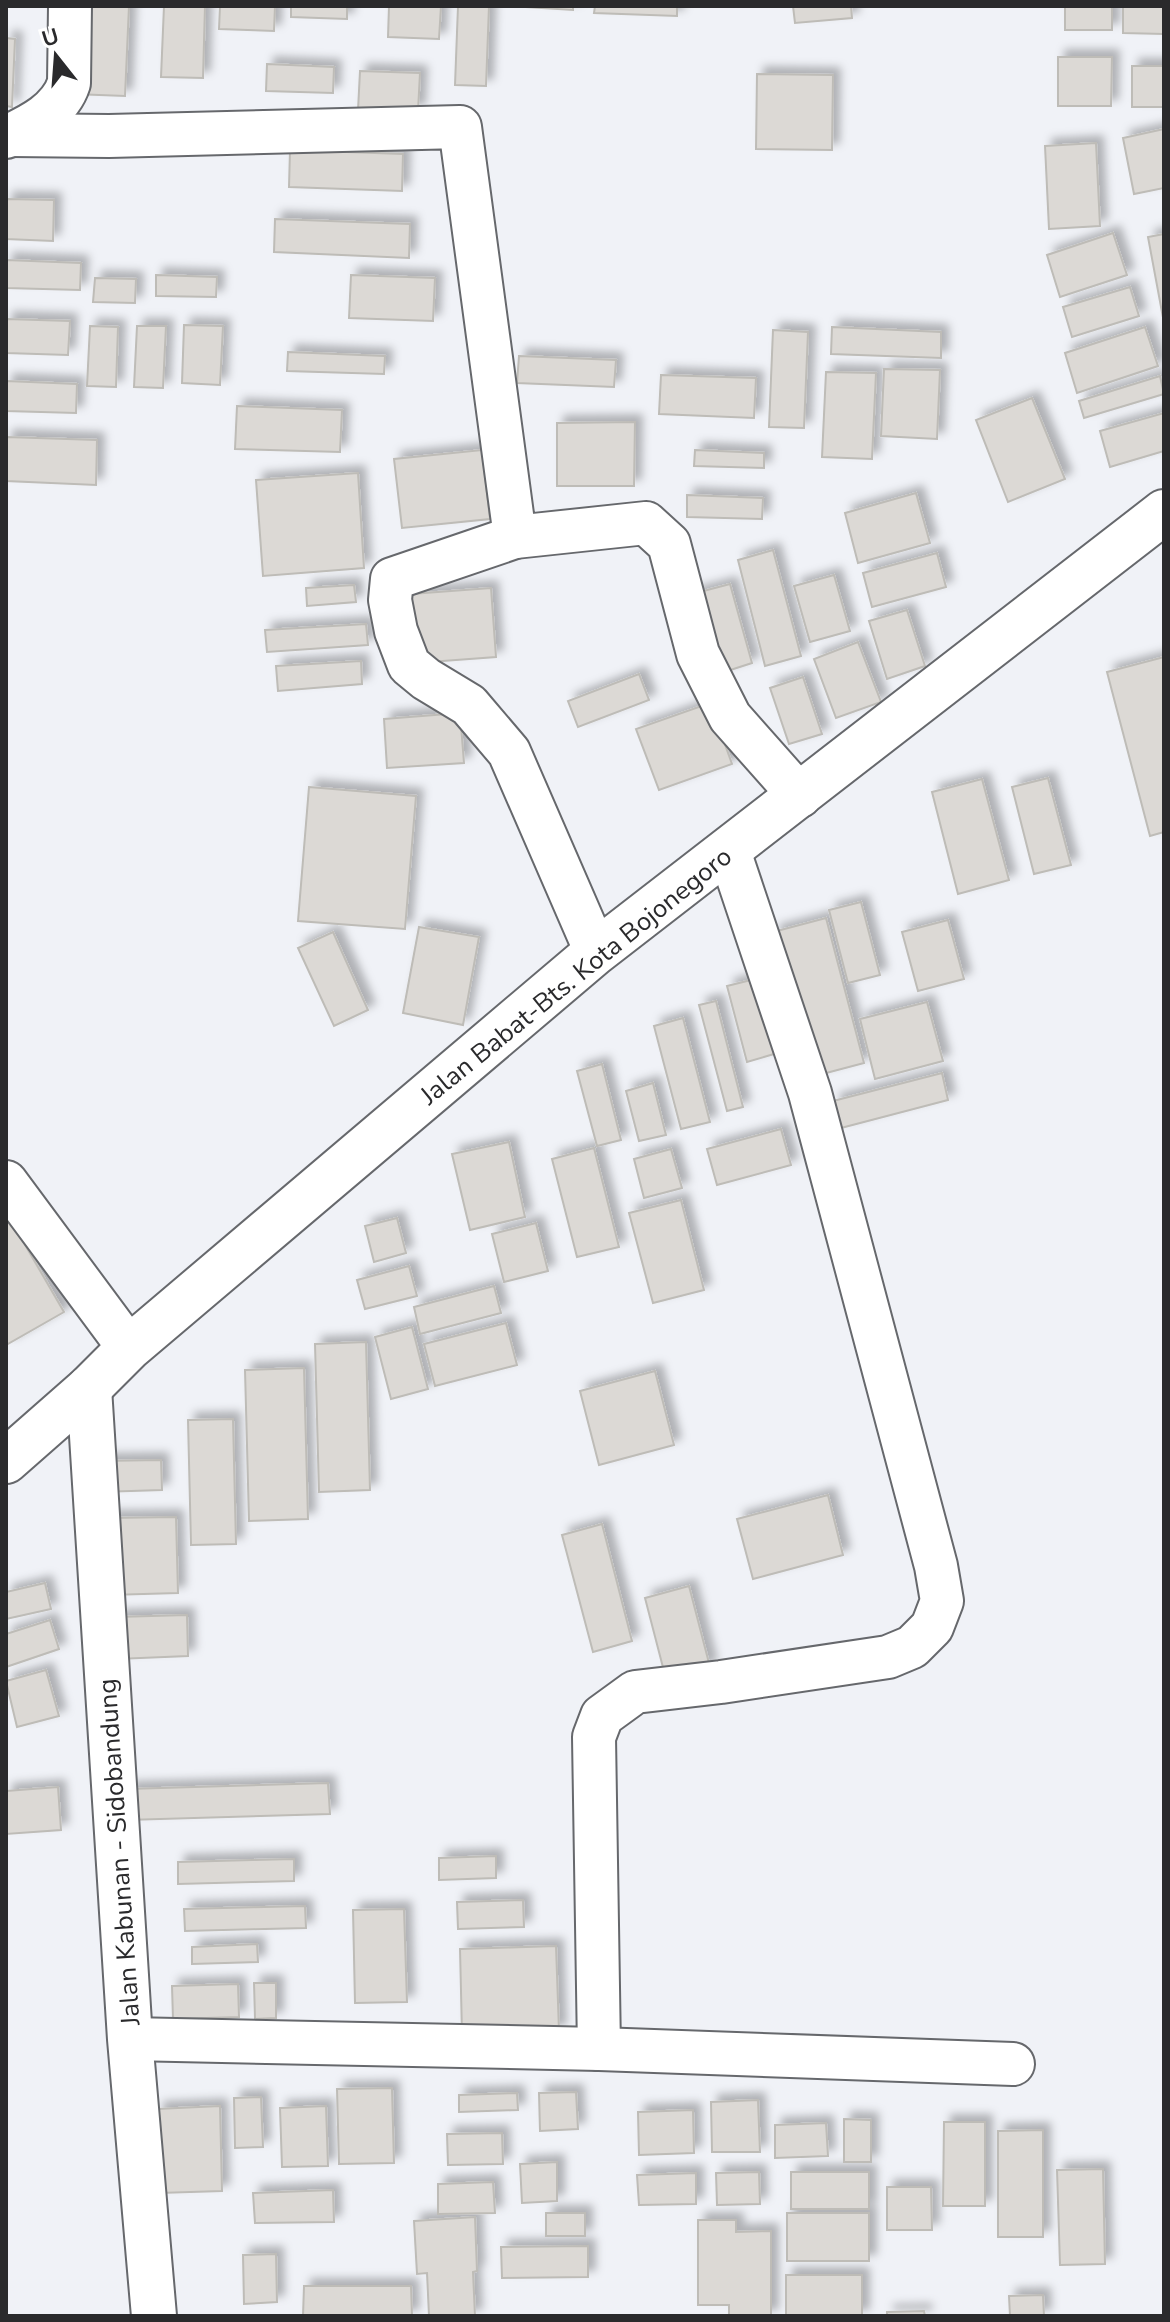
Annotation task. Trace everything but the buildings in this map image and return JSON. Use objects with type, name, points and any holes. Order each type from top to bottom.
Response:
[{"type":"main road","name":"Jalan Babat-Bts. Kota Bojonegoro","points":[[6,1461],[129,1348],[596,952],[1164,512]]},
{"type":"main road","name":"Jalan Kabunan - Sidobandung","points":[[89,1388],[130,2039],[154,2316]]},
{"type":"street","points":[[9,136],[52,110],[66,92],[69,83],[70,6]]},
{"type":"street","points":[[9,136],[460,127],[515,537]]},
{"type":"street","points":[[596,952],[509,752],[469,705],[409,665],[396,631],[390,600],[392,579],[515,537],[646,523],[669,544],[698,654],[730,717],[800,796]]},
{"type":"street","points":[[599,2049],[594,1737],[602,1716],[635,1692],[888,1657],[912,1647],[932,1627],[942,1601],[936,1566],[810,1093],[729,851]]},
{"type":"street","points":[[6,1182],[129,1348]]},
{"type":"street","points":[[130,2039],[599,2049],[1013,2064]]}]
